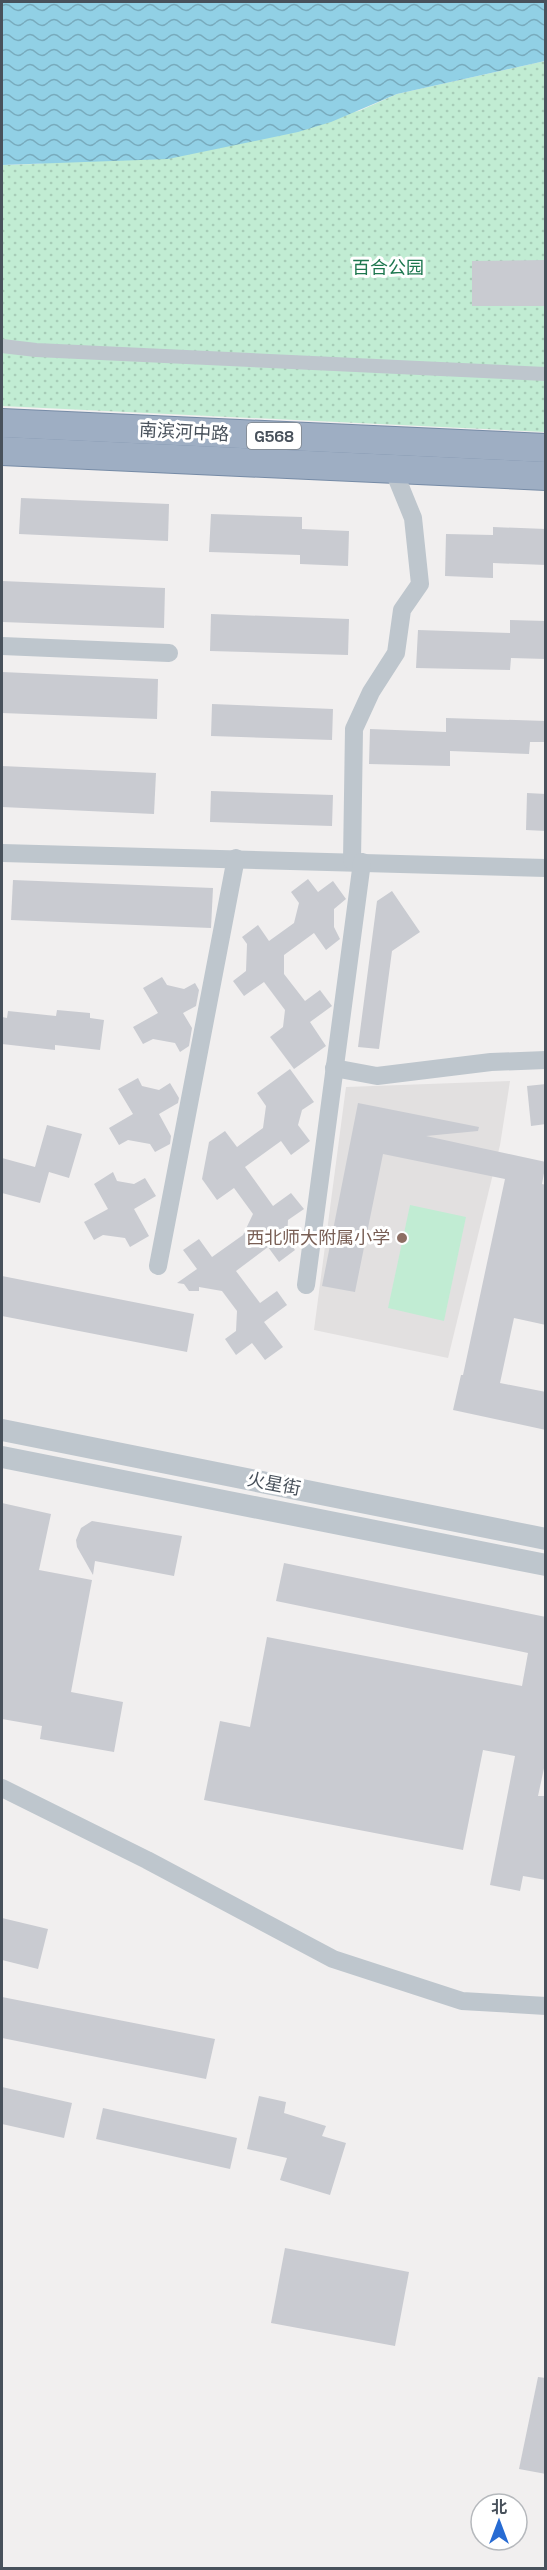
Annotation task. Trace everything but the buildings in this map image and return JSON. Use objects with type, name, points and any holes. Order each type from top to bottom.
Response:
[{"type":"highway","name":"南滨河中路","points":[[2,423],[546,448]]},
{"type":"highway","name":"南滨河中路","points":[[2,451],[546,476]]},
{"type":"street","points":[[2,346],[36,350],[546,374]]},
{"type":"street","points":[[306,1284],[334,1068],[357,862],[354,729],[371,693],[396,653],[402,610],[420,584],[413,518],[393,469]]},
{"type":"street","points":[[2,646],[169,653]]},
{"type":"street","points":[[2,853],[546,868]]},
{"type":"street","points":[[158,1266],[236,858]]},
{"type":"street","points":[[334,1068],[377,1076],[491,1062],[546,1060]]},
{"type":"street","name":"火星街","points":[[2,1430],[546,1539]]},
{"type":"street","name":"火星街","points":[[2,1457],[546,1565]]},
{"type":"street","points":[[2,1788],[147,1860],[333,1959],[462,2001],[546,2006]]},
{"type":"shaded area","name":"西北师大附属小学","points":[[510,1081],[500,1145],[448,1358],[314,1330],[346,1087]]},
{"type":"green space","name":"百合公园","points":[[545,61],[545,432],[2,406],[2,165],[37,164],[359,111],[397,94]]},
{"type":"green space","points":[[410,1205],[466,1217],[444,1321],[388,1308]]},
{"type":"water","points":[[2,2],[545,2],[545,61],[397,94],[331,122],[298,132],[168,159],[2,165]]},
{"type":"place","name":"西北师大附属小学","points":[[402,1238]]}]
